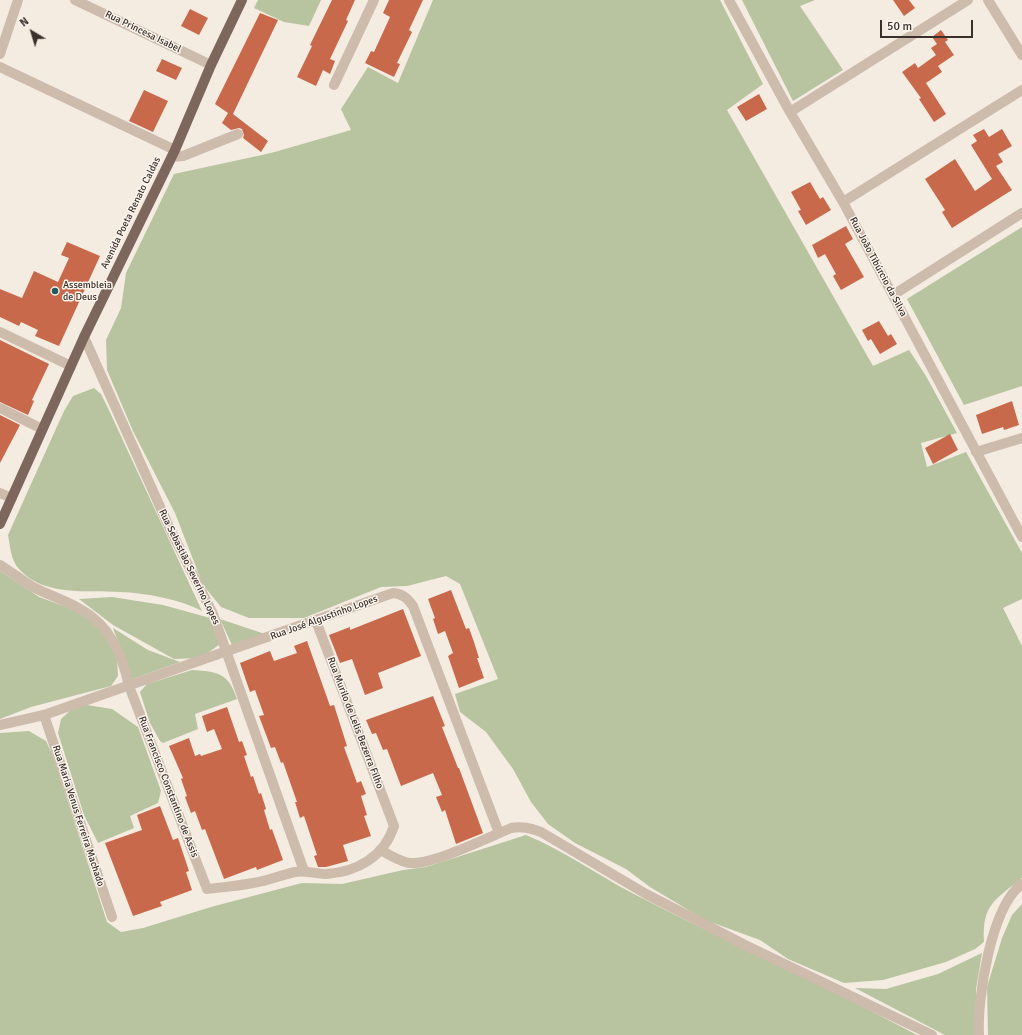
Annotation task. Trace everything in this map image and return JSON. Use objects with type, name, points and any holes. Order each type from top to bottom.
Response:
[{"type":"main road","name":"Avenida Poeta Renato Caldas","points":[[0,524],[84,336],[173,153],[211,65],[242,0]]},
{"type":"street","points":[[0,54],[18,0]]},
{"type":"street","name":"Rua Princesa Isabel","points":[[76,0],[211,65]]},
{"type":"street","points":[[334,85],[374,0]]},
{"type":"street","name":"Rua João Tibúrcio da Silva","points":[[729,0],[790,112],[843,202],[1022,537]]},
{"type":"street","points":[[790,112],[968,0]]},
{"type":"street","points":[[988,0],[1022,55]]},
{"type":"street","points":[[0,67],[173,153],[183,156],[238,134]]},
{"type":"street","points":[[843,202],[1022,90]]},
{"type":"street","points":[[893,295],[1022,213]]},
{"type":"street","points":[[0,332],[71,366]]},
{"type":"street","name":"Rua Sebastião Severino Lopes","points":[[84,336],[170,529],[214,614],[304,871]]},
{"type":"street","points":[[0,408],[42,429]]},
{"type":"street","points":[[976,452],[1022,438]]},
{"type":"street","points":[[0,493],[12,498]]},
{"type":"street","name":"Rua Francisco Constantino de Assis","points":[[0,565],[34,587],[81,609],[96,618],[108,632],[121,658],[129,686],[207,889],[254,883],[304,871]]},
{"type":"street","name":"Rua José Algustinho Lopes","points":[[0,725],[44,715],[228,652],[393,593],[400,593],[407,598],[413,606],[499,833]]},
{"type":"street","name":"Rua Murilo de Lelis Bezerra Filho","points":[[316,621],[394,826],[387,844],[381,850]]},
{"type":"street","name":"Rua Maria Venus Ferreira Machado","points":[[44,715],[112,917]]},
{"type":"street","points":[[304,871],[326,874],[346,871],[364,863],[381,850],[398,860],[416,863],[438,857],[520,826],[541,832],[646,894],[745,945],[932,1035]]},
{"type":"street","points":[[979,1035],[984,971],[991,940],[1005,908],[1016,888],[1022,884]]},
{"type":"green space","points":[[258,0],[321,0],[309,26],[284,22],[254,8]]},
{"type":"green space","points":[[433,0],[720,0],[763,84],[727,110],[873,366],[909,350],[926,376],[957,433],[921,443],[927,467],[966,452],[1022,553],[1022,599],[1003,608],[1022,646],[1022,878],[1004,892],[992,904],[985,919],[984,942],[975,949],[946,962],[883,980],[844,983],[788,959],[760,940],[705,920],[650,887],[626,869],[575,843],[548,824],[531,802],[513,769],[486,732],[460,712],[455,694],[498,679],[460,584],[446,576],[407,586],[381,587],[304,618],[249,618],[221,607],[203,585],[175,513],[133,431],[107,370],[106,340],[121,308],[126,273],[174,174],[271,153],[351,130],[341,109],[368,67],[398,83]]},
{"type":"green space","points":[[742,0],[815,0],[800,6],[843,70],[793,101]]},
{"type":"green space","points":[[1022,227],[1022,386],[964,405],[907,299]]},
{"type":"green space","points":[[94,388],[101,394],[107,406],[202,611],[183,603],[151,595],[53,588],[29,578],[16,566],[14,562],[8,535],[64,411],[73,396]]},
{"type":"green space","points":[[0,571],[39,597],[72,609],[96,623],[112,643],[117,661],[118,676],[111,686],[31,707],[0,719]]},
{"type":"green space","points":[[112,597],[163,605],[210,618],[220,644],[201,658],[174,659],[113,625],[79,599]]},
{"type":"green space","points":[[220,619],[265,634],[232,645]]},
{"type":"green space","points":[[113,628],[148,650],[180,662],[132,679]]},
{"type":"green space","points":[[192,670],[215,673],[226,678],[234,690],[237,699],[195,714],[198,729],[163,743],[160,741],[150,723],[140,692],[147,684]]},
{"type":"green space","points":[[87,705],[112,709],[138,727],[161,791],[158,803],[130,816],[134,828],[98,843],[84,815],[58,733],[61,719],[72,709]]},
{"type":"green space","points":[[29,731],[46,741],[53,756],[107,922],[121,932],[143,928],[211,907],[302,883],[342,884],[403,870],[426,867],[526,835],[579,862],[619,886],[667,911],[917,1035],[0,1035],[0,733]]},
{"type":"green space","points":[[1022,904],[1022,1035],[988,1035],[987,987],[1002,938],[1012,915]]},
{"type":"green space","points":[[982,953],[976,989],[977,1035],[945,1035],[855,988],[886,989],[938,974]]},
{"type":"building","points":[[332,0],[355,0],[346,20],[348,21],[330,59],[335,61],[330,74],[323,70],[316,86],[297,77],[312,46],[310,45]]},
{"type":"building","points":[[389,0],[423,0],[409,30],[412,32],[397,63],[400,64],[394,77],[365,63],[371,51],[374,52],[390,17],[383,13]]},
{"type":"building","points":[[893,0],[909,0],[915,8],[904,16]]},
{"type":"building","points":[[190,9],[208,18],[199,35],[181,26]]},
{"type":"building","points":[[260,13],[278,20],[233,114],[268,141],[261,152],[243,138],[244,135],[242,129],[239,128],[231,130],[222,123],[228,113],[215,104]]},
{"type":"building","points":[[941,30],[948,40],[945,42],[954,55],[938,66],[942,72],[926,83],[946,114],[934,122],[919,99],[921,98],[902,72],[915,63],[918,68],[936,55],[931,48],[937,44],[932,37]]},
{"type":"building","points":[[162,59],[182,68],[176,80],[156,71]]},
{"type":"building","points":[[144,90],[168,101],[153,132],[129,121]]},
{"type":"building","points":[[759,94],[767,109],[746,121],[737,107]]},
{"type":"building","points":[[984,129],[989,137],[1002,129],[1012,146],[998,154],[1003,162],[996,166],[1012,190],[952,228],[942,212],[945,210],[925,179],[955,159],[975,191],[992,179],[971,145],[977,141],[973,135]]},
{"type":"building","points":[[810,182],[820,199],[823,197],[831,210],[806,225],[798,211],[801,210],[791,192]]},
{"type":"building","points":[[846,226],[853,239],[845,244],[864,277],[841,290],[833,276],[836,274],[825,254],[818,258],[812,245]]},
{"type":"building","points":[[67,242],[100,256],[59,346],[35,336],[38,330],[21,322],[19,326],[0,317],[0,289],[22,298],[34,271],[58,282],[69,258],[61,255]]},
{"type":"building","points":[[879,321],[888,336],[891,334],[897,344],[880,354],[871,339],[868,341],[862,330]]},
{"type":"building","points":[[0,340],[49,364],[32,400],[34,401],[28,415],[0,402]]},
{"type":"building","points":[[1012,401],[1019,425],[1004,430],[1003,427],[982,434],[976,415]]},
{"type":"building","points":[[0,415],[20,425],[0,463]]},
{"type":"building","points":[[950,434],[958,450],[933,464],[925,448]]},
{"type":"building","points":[[451,590],[466,629],[469,628],[484,678],[459,688],[448,656],[453,653],[445,631],[438,634],[433,619],[435,618],[428,599]]},
{"type":"building","points":[[403,609],[421,656],[378,673],[383,688],[365,695],[352,659],[340,663],[329,635],[350,627],[350,630]]},
{"type":"building","points":[[307,641],[330,706],[334,705],[347,746],[344,747],[357,783],[361,781],[366,794],[361,796],[367,815],[364,816],[371,836],[343,845],[348,861],[326,867],[318,867],[314,856],[317,855],[304,816],[300,818],[295,802],[297,802],[283,762],[281,763],[275,747],[271,748],[259,716],[264,715],[255,690],[250,692],[240,663],[270,651],[274,661],[297,653],[294,646]]},
{"type":"building","points":[[433,696],[445,726],[442,727],[483,833],[456,844],[445,810],[442,812],[436,797],[442,795],[433,773],[401,786],[387,749],[383,750],[376,733],[372,734],[366,720]]},
{"type":"building","points":[[227,707],[239,742],[242,741],[247,755],[244,756],[251,777],[253,776],[259,794],[261,793],[270,830],[272,829],[283,860],[257,870],[256,867],[224,879],[205,829],[202,830],[195,811],[191,813],[185,797],[187,796],[181,779],[183,778],[169,746],[189,738],[195,756],[200,754],[201,756],[222,749],[214,729],[207,732],[202,716]]},
{"type":"building","points":[[160,806],[173,840],[178,838],[189,871],[186,872],[192,890],[160,902],[162,906],[133,916],[105,843],[142,830],[137,815]]},
{"type":"place","name":"Assembleia de Deus","points":[[55,291]]}]
